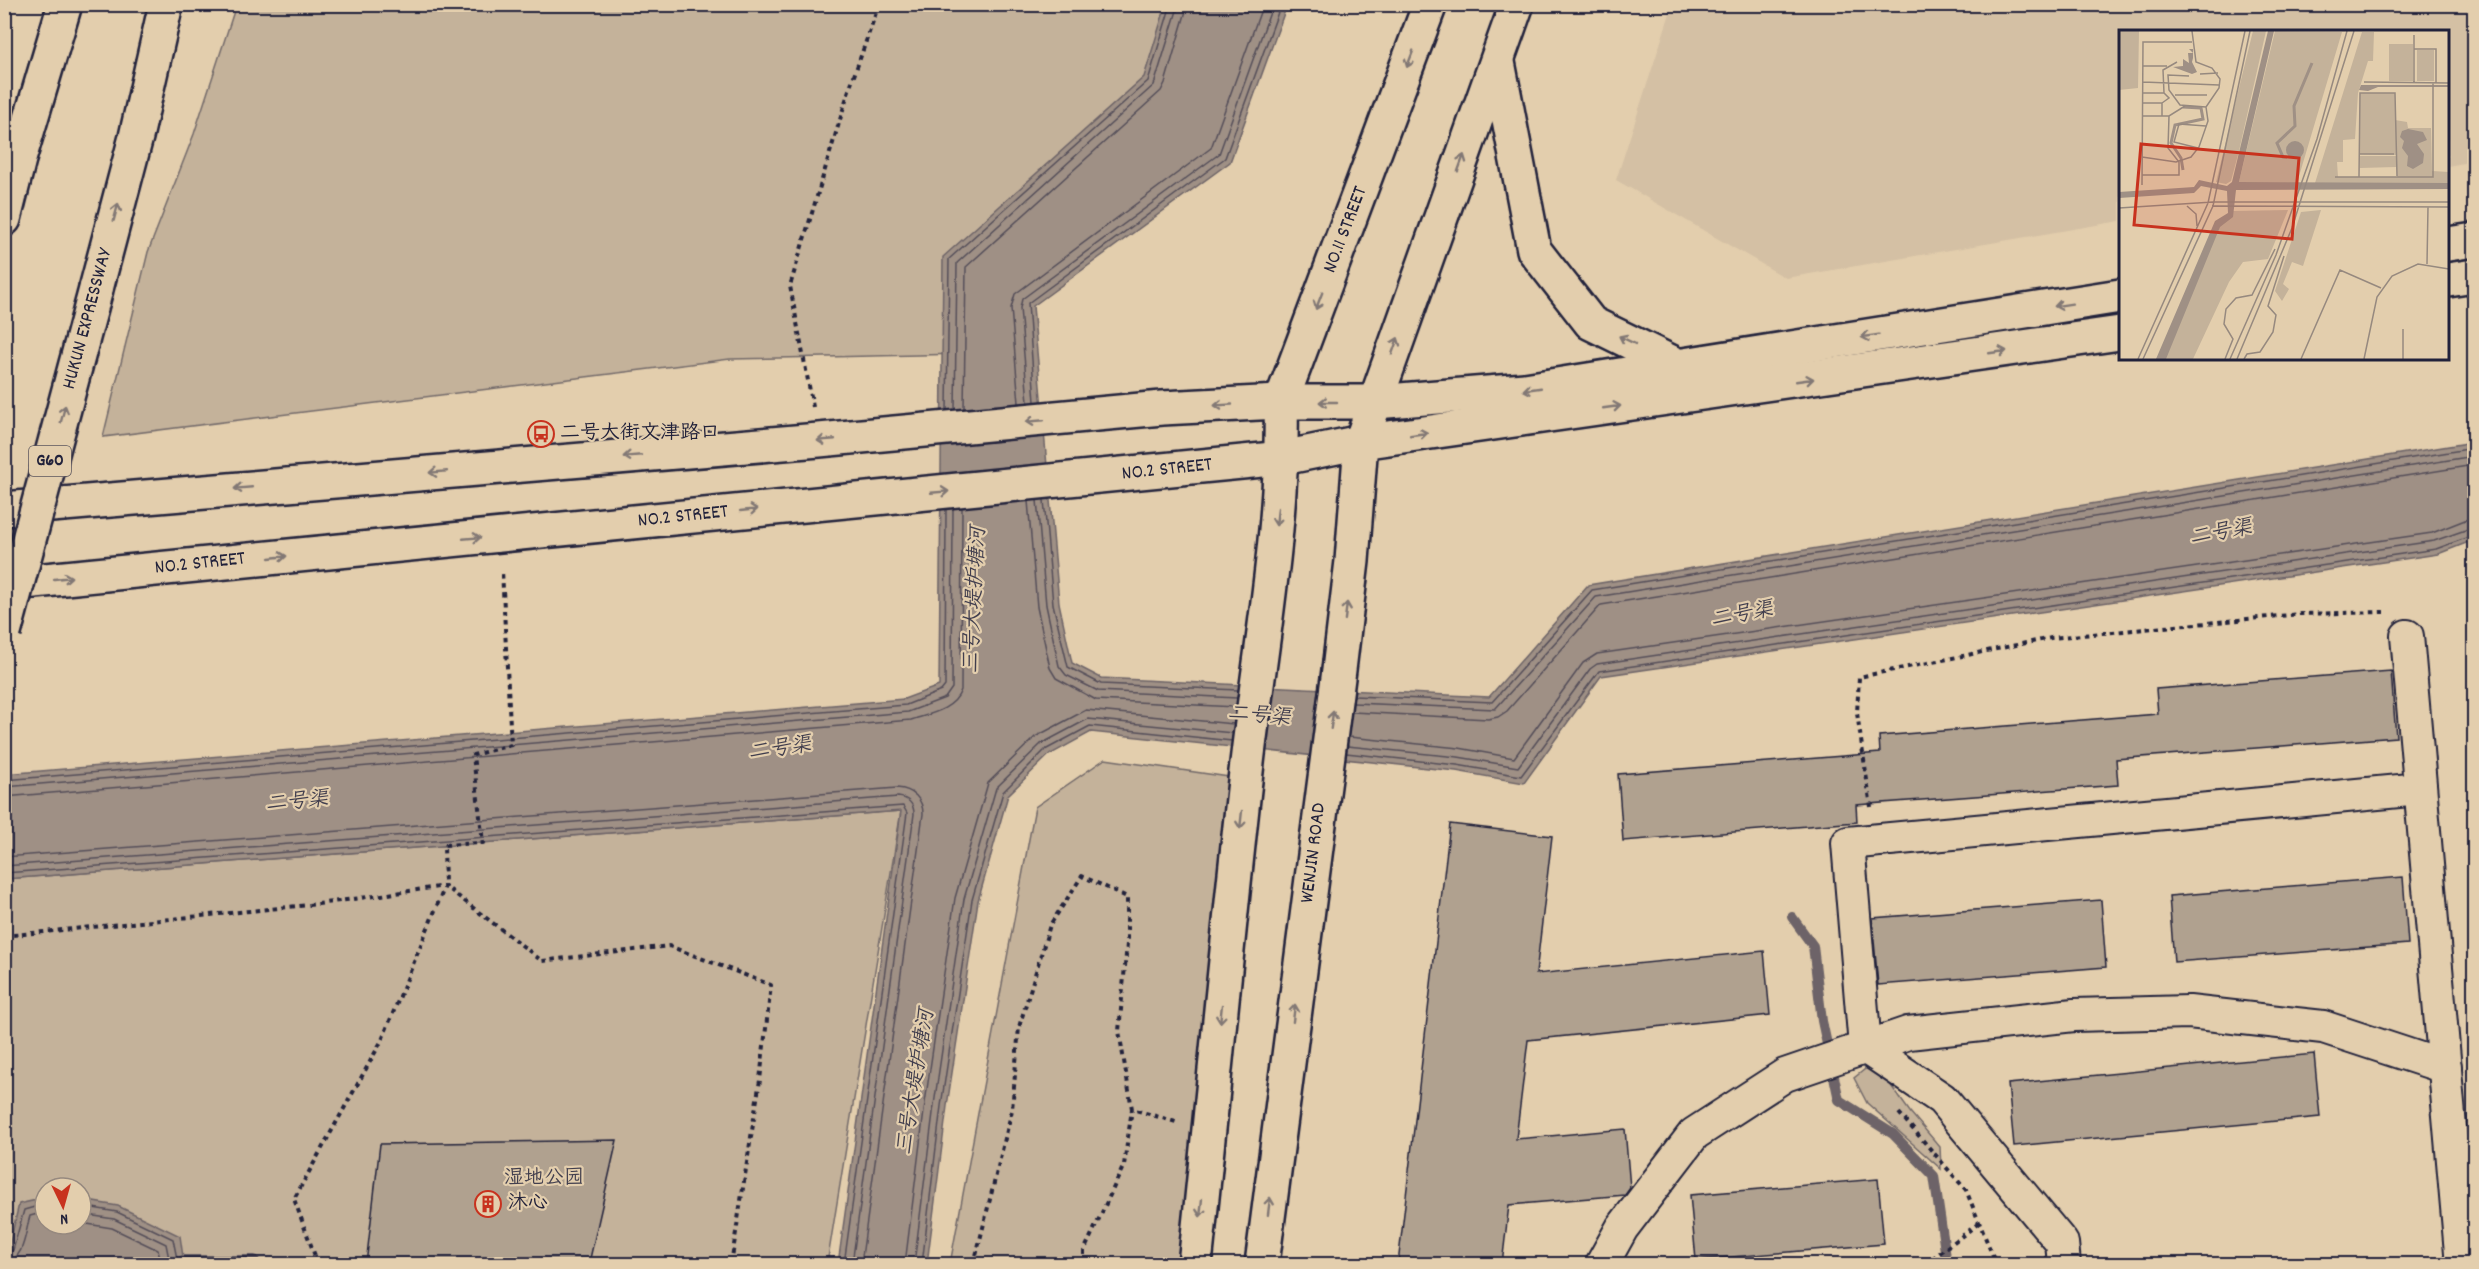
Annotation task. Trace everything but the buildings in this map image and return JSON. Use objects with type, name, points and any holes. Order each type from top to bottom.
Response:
[{"type":"main road","points":[[19,159],[46,4]]},
{"type":"main road","points":[[4,219],[64,4]]},
{"type":"main road","name":"HUKUN EXPRESSWAY","points":[[4,633],[136,137],[166,4]]},
{"type":"main road","points":[[136,137],[187,4]]},
{"type":"main road","name":"NO.11 STREET","points":[[1283,458],[1281,402],[1430,4]]},
{"type":"main road","points":[[1361,442],[1517,4]]},
{"type":"main road","points":[[1497,59],[1534,250],[1591,323],[1679,366]]},
{"type":"main road","points":[[2449,244],[2475,240]]},
{"type":"main road","points":[[2449,280],[2475,276]]},
{"type":"main road","points":[[4,509],[884,435],[1162,408],[1281,402],[1375,402],[1525,390],[2119,296]]},
{"type":"main road","name":"NO.2 STREET","points":[[4,584],[1283,458],[1361,442],[2119,333]]},
{"type":"main road","name":"WENJIN ROAD","points":[[1262,1264],[1339,669],[1352,561],[1361,442]]},
{"type":"main road","points":[[1195,1264],[1247,761],[1262,654],[1283,458]]},
{"type":"street","points":[[2407,636],[2462,1264]]},
{"type":"street","points":[[1859,1049],[1848,843],[2420,789]]},
{"type":"street","points":[[1602,1264],[1622,1228],[1694,1134],[1785,1074],[1908,1033],[2050,1017],[2189,1012],[2323,1028],[2445,1067]]},
{"type":"street","points":[[1859,1049],[1942,1099],[2062,1243],[2064,1264]]},
{"type":"path","points":[[819,440],[790,286],[848,93],[879,4]]},
{"type":"path","points":[[318,1264],[294,1199],[382,1040],[446,886],[444,845],[483,843],[473,755],[511,745],[501,535]]},
{"type":"path","points":[[1876,841],[1857,713],[1859,677],[2051,638],[2300,614],[2389,612],[2407,636]]},
{"type":"path","points":[[974,1264],[1012,1110],[1019,1027],[1050,925],[1082,876],[1127,897],[1127,944],[1119,1031],[1132,1109],[1124,1164],[1084,1251],[1084,1264]]},
{"type":"path","points":[[4,936],[318,904],[446,886],[542,961],[669,946],[771,985],[760,1080],[731,1264]]},
{"type":"path","points":[[1893,1106],[1966,1190],[1996,1264]]},
{"type":"path","points":[[1132,1109],[1178,1122]]},
{"type":"path","points":[[1925,1264],[1979,1224]]},
{"type":"shaded area","points":[[1673,4],[2474,5],[2474,161],[2449,166],[2449,30],[2119,30],[2119,221],[1786,278],[1616,180]]},
{"type":"green space","points":[[236,5],[1242,5],[965,354],[730,359],[103,437],[148,252],[194,134]]},
{"type":"green space","points":[[1105,759],[1263,782],[1188,1264],[950,1264],[1035,807]]},
{"type":"green space","name":"湿地公园","points":[[901,811],[827,1264],[5,1264],[5,879]]},
{"type":"green space","points":[[1874,1062],[1910,1112],[1940,1147],[1941,1169],[1867,1103],[1854,1078]]},
{"type":"water","points":[[1166,5],[1287,5],[1230,162],[1033,306],[1059,603],[1072,663],[1101,678],[1489,697],[1588,585],[2474,442],[2474,540],[2438,554],[1601,676],[1524,783],[1456,771],[1091,732],[1049,755],[1008,795],[978,901],[947,1106],[927,1264],[838,1264],[901,811],[5,879],[5,774],[904,699],[939,686],[943,257],[1144,77]]},
{"type":"water","points":[[33,1201],[33,1236],[93,1236],[93,1202],[118,1206],[180,1236],[184,1264],[5,1264],[19,1204]]},
{"type":"waterway","points":[[1792,917],[1813,946],[1822,1021],[1839,1100],[1893,1134],[1934,1176],[1947,1264]]},
{"type":"waterway","points":[[183,1260],[254,1260],[257,1264]]},
{"type":"place","name":"二号大街文津路口","points":[[541,434]]},
{"type":"place","name":"沐心","points":[[488,1204]]},
{"type":"water label","name":"二号渠","points":[[2221,534]]},
{"type":"water label","name":"三号大堤护塘河","points":[[976,600]]},
{"type":"water label","name":"二号渠","points":[[1742,616]]},
{"type":"water label","name":"二号渠","points":[[1259,717]]},
{"type":"water label","name":"二号渠","points":[[780,750]]},
{"type":"water label","name":"二号渠","points":[[297,803]]},
{"type":"water label","name":"三号大堤护塘河","points":[[917,1082]]}]
